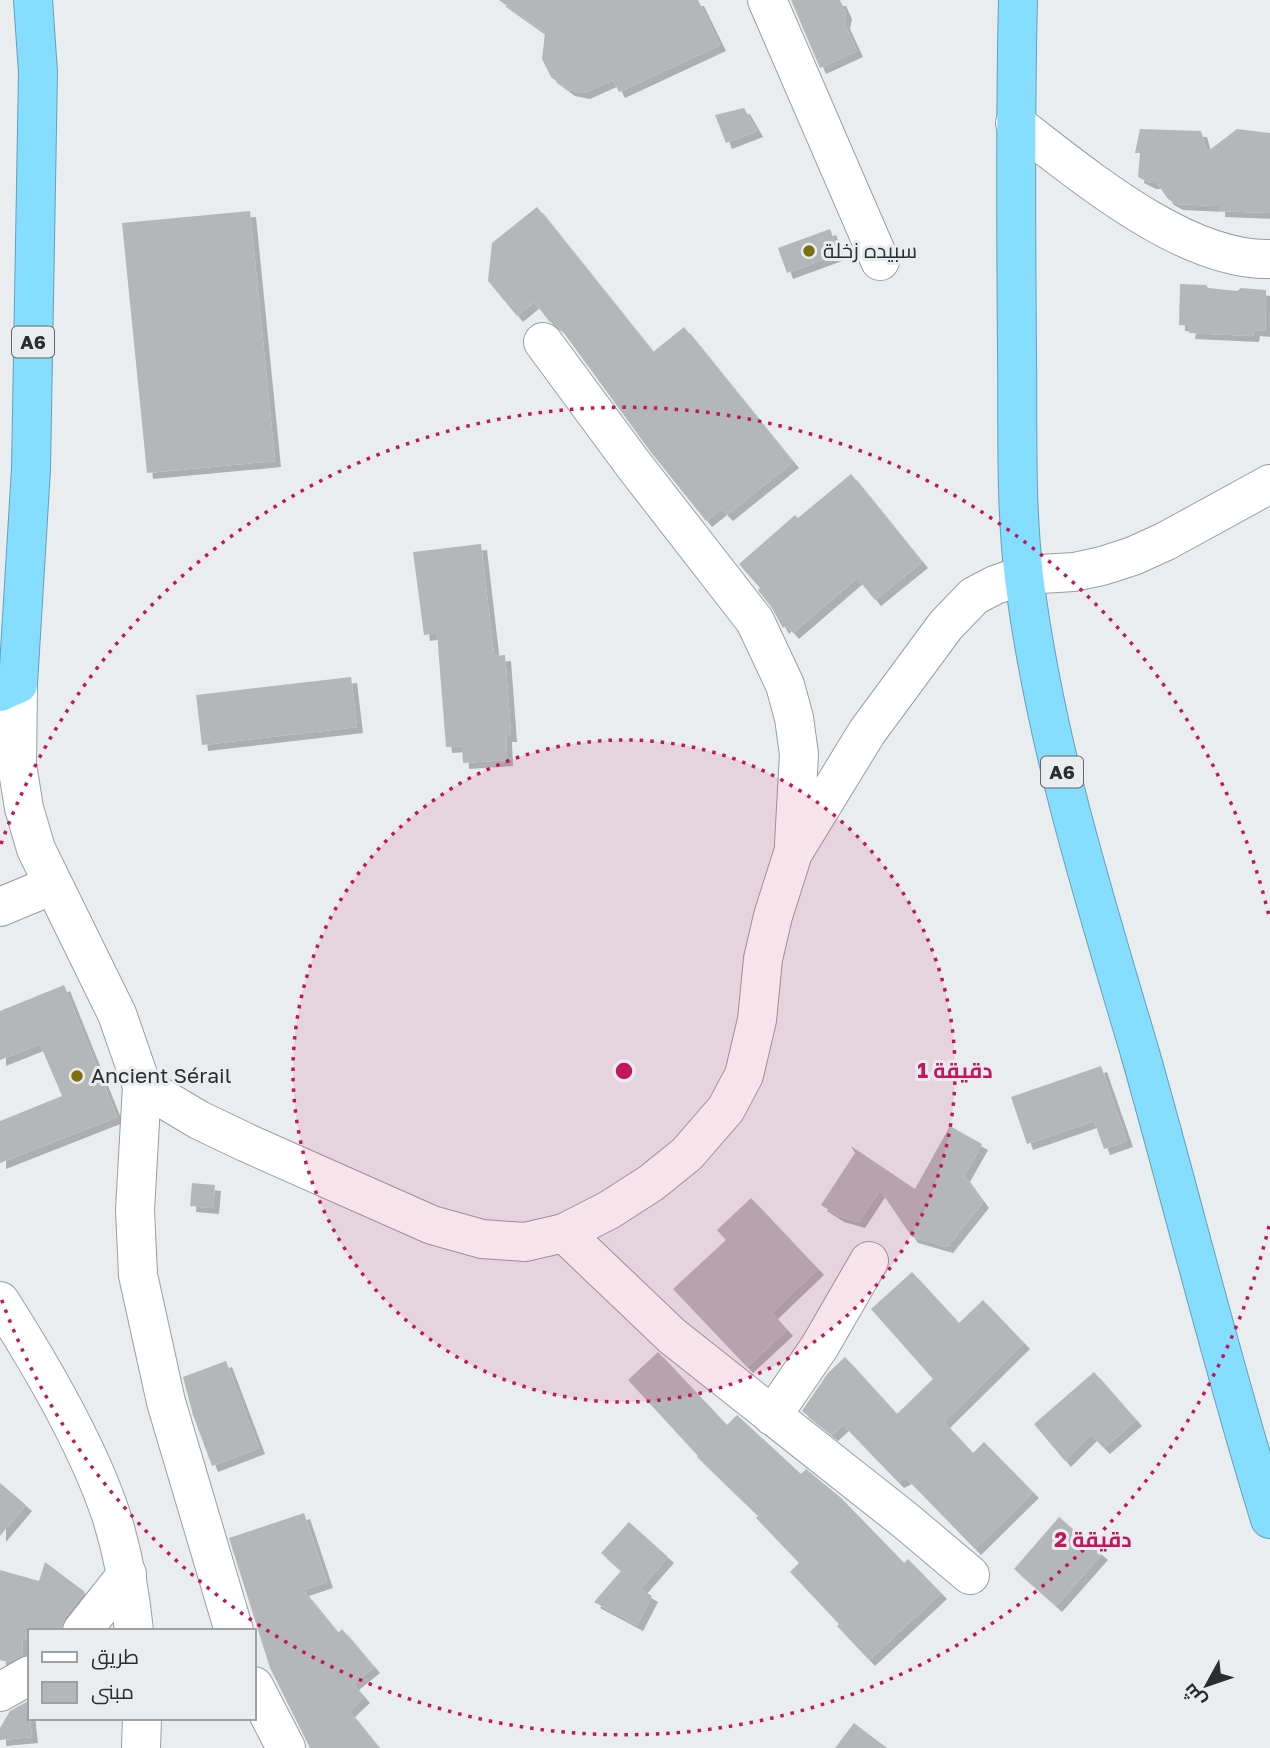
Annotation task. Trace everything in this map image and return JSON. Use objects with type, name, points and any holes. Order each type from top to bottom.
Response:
[{"type":"highway","name":"A6","points":[[9,688],[32,455],[38,72],[33,0]]},
{"type":"highway","name":"A6","points":[[1018,0],[1015,122],[1018,505],[1024,575],[1039,670],[1089,879],[1143,1065],[1223,1361],[1270,1518]]},
{"type":"street","points":[[768,0],[880,261]]},
{"type":"street","points":[[1015,122],[1094,182],[1154,221],[1209,249],[1270,259]]},
{"type":"street","points":[[543,342],[633,464],[755,621],[785,685],[796,730],[799,754],[793,853]]},
{"type":"street","points":[[142,1086],[199,1120],[247,1143],[432,1225],[482,1239],[525,1242],[564,1233],[609,1210],[687,1154],[726,1109],[744,1075],[757,1020],[763,959],[793,853],[867,732],[946,625],[974,596],[995,585],[1024,575],[1074,572],[1133,556],[1270,484]]},
{"type":"street","points":[[9,688],[24,808],[36,849],[117,1014],[142,1086],[135,1210],[138,1275],[166,1402],[233,1629]]},
{"type":"street","points":[[0,907],[53,885]]},
{"type":"street","points":[[564,1233],[672,1336],[970,1574]]},
{"type":"street","points":[[772,1416],[820,1346],[869,1261]]},
{"type":"street","points":[[0,1301],[81,1442],[110,1514],[127,1574],[134,1629]]},
{"type":"street","points":[[84,1629],[127,1574]]},
{"type":"street","points":[[0,1692],[28,1676]]},
{"type":"street","points":[[256,1690],[286,1748]]},
{"type":"street","points":[[141,1748],[142,1720]]},
{"type":"building","points":[[499,0],[698,0],[720,45],[619,92],[613,80],[584,93],[569,90],[551,77],[542,59],[545,33]]},
{"type":"building","points":[[791,0],[840,0],[846,13],[844,23],[857,51],[820,68]]},
{"type":"building","points":[[744,108],[757,131],[726,143],[715,115]]},
{"type":"building","points":[[1140,129],[1201,131],[1207,152],[1237,129],[1270,133],[1270,213],[1219,211],[1219,206],[1177,204],[1168,199],[1157,183],[1150,183],[1138,177],[1140,153],[1135,153]]},
{"type":"building","points":[[537,207],[653,352],[684,327],[793,462],[727,515],[721,509],[706,521],[650,451],[561,329],[549,321],[534,302],[517,316],[488,281],[492,243]]},
{"type":"building","points":[[250,211],[275,461],[147,473],[122,223]]},
{"type":"building","name":"سبيده زخلة","points":[[830,229],[839,254],[787,273],[778,248]]},
{"type":"building","points":[[1180,284],[1206,285],[1208,288],[1237,291],[1241,288],[1266,290],[1265,331],[1254,330],[1253,336],[1189,333],[1190,326],[1179,325]]},
{"type":"building","points":[[851,474],[922,562],[875,600],[857,578],[793,633],[786,625],[783,628],[758,590],[760,588],[739,564],[795,515],[798,518]]},
{"type":"building","points":[[481,544],[494,656],[505,655],[511,736],[506,736],[507,760],[463,763],[462,746],[446,747],[437,633],[424,635],[413,552]]},
{"type":"building","points":[[351,677],[357,727],[202,745],[196,695]]},
{"type":"building","name":"Ancient Sérail","points":[[64,985],[117,1117],[0,1163],[0,1121],[62,1096],[40,1044],[0,1060],[0,1011]]},
{"type":"building","points":[[1101,1066],[1127,1141],[1104,1149],[1094,1121],[1027,1144],[1011,1097]]},
{"type":"building","points":[[950,1126],[982,1144],[964,1176],[983,1202],[947,1247],[912,1237],[880,1190],[859,1222],[838,1216],[821,1205],[855,1153],[851,1146],[915,1189]]},
{"type":"building","points":[[192,1183],[215,1185],[213,1208],[190,1206]]},
{"type":"building","points":[[751,1198],[818,1269],[772,1313],[787,1330],[747,1367],[673,1289],[726,1240],[717,1230]]},
{"type":"building","points":[[912,1272],[959,1323],[983,1300],[1024,1343],[944,1422],[973,1453],[984,1442],[1033,1492],[975,1549],[906,1478],[898,1482],[843,1425],[832,1435],[802,1411],[828,1373],[845,1357],[897,1414],[933,1379],[871,1309]]},
{"type":"building","points":[[658,1352],[727,1425],[737,1415],[801,1474],[806,1469],[840,1497],[904,1563],[908,1559],[941,1593],[869,1660],[790,1572],[799,1563],[756,1518],[758,1516],[697,1457],[628,1380]]},
{"type":"building","points":[[226,1361],[259,1448],[212,1466],[193,1415],[183,1377]]},
{"type":"building","points":[[1094,1372],[1136,1420],[1104,1448],[1091,1435],[1065,1461],[1034,1424]]},
{"type":"building","points":[[0,1483],[26,1505],[0,1536]]},
{"type":"building","points":[[304,1513],[327,1582],[303,1590],[338,1633],[342,1629],[374,1667],[353,1684],[364,1697],[349,1711],[379,1748],[310,1748],[270,1668],[229,1538]]},
{"type":"building","points":[[1059,1517],[1102,1554],[1056,1606],[1014,1569]]},
{"type":"building","points":[[629,1522],[668,1557],[640,1589],[652,1596],[637,1625],[594,1602],[621,1571],[601,1553]]},
{"type":"building","points":[[45,1562],[85,1592],[65,1617],[62,1629],[28,1629],[28,1640],[22,1638],[23,1655],[8,1662],[0,1660],[0,1570],[39,1581]]},
{"type":"building","points":[[28,1701],[32,1737],[0,1740],[0,1728],[10,1711]]},
{"type":"building","points":[[854,1723],[887,1748],[835,1748]]},
{"type":"place","name":"سبيده زخلة","points":[[809,251]]},
{"type":"place","name":"Ancient Sérail","points":[[77,1076]]}]
